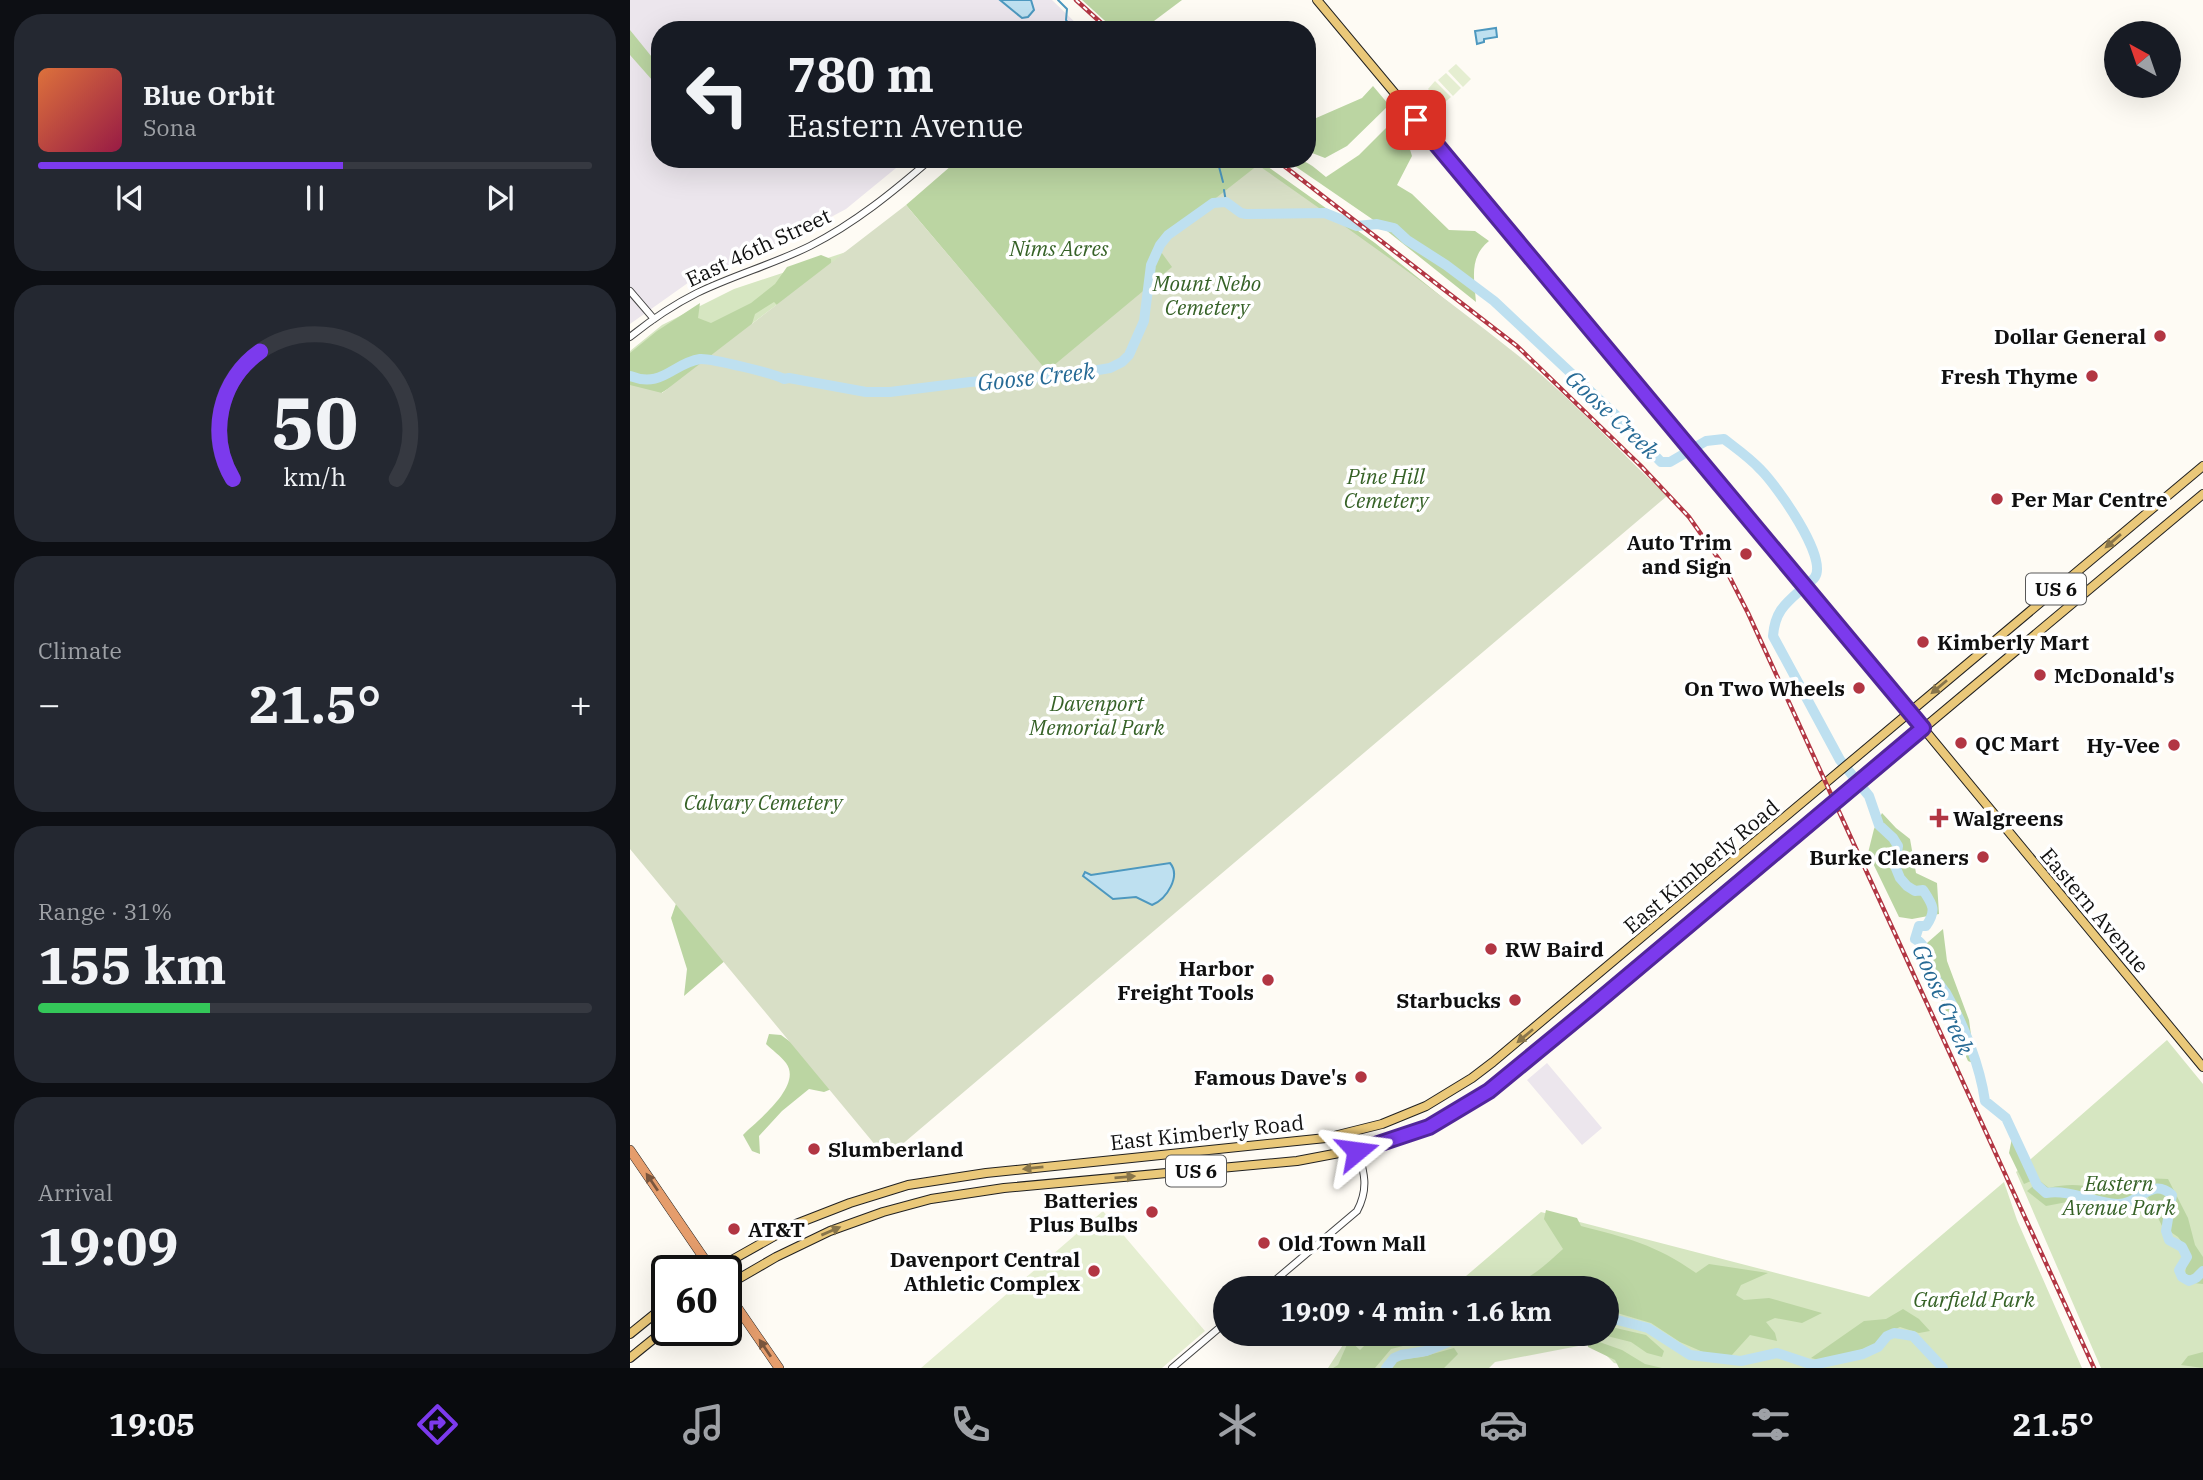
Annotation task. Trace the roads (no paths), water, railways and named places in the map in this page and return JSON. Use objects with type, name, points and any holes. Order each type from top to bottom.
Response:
[{"type":"highway","points":[[630,1150],[703,1255]]},
{"type":"highway","points":[[742,1314],[779,1368]]},
{"type":"main road","name":"Eastern Avenue","points":[[1317,0],[2203,1067]]},
{"type":"main road","name":"East Kimberly Road","points":[[740,1255],[796,1224],[908,1185],[986,1173],[1326,1138],[1402,1117],[1426,1106],[1472,1078],[2203,466]]},
{"type":"main road","name":"East Kimberly Road","points":[[742,1277],[830,1231],[883,1212],[931,1199],[1004,1188],[1297,1161],[1357,1151],[1429,1127],[1489,1091],[2203,494]]},
{"type":"main road","points":[[630,1334],[651,1317]]},
{"type":"main road","points":[[630,1358],[651,1341]]},
{"type":"street","name":"East 46th Street","points":[[630,337],[697,293],[782,258],[838,231],[883,200],[920,168]]},
{"type":"street","points":[[630,291],[654,319]]},
{"type":"street","points":[[1280,1276],[1357,1211],[1363,1200],[1366,1184],[1353,1132]]},
{"type":"street","points":[[1172,1368],[1213,1333]]},
{"type":"water","points":[[1000,0],[1031,0],[1034,10],[1028,17],[1022,18]]},
{"type":"water","points":[[1496,28],[1497,37],[1484,39],[1484,42],[1477,44],[1475,31]]},
{"type":"water","points":[[1170,863],[1174,874],[1171,887],[1163,898],[1152,905],[1136,897],[1113,899],[1083,876],[1085,872],[1091,875]]},
{"type":"waterway","points":[[1058,0],[1067,9],[1067,21]]},
{"type":"waterway","points":[[1219,168],[1223,182]]},
{"type":"waterway","points":[[1224,190],[1226,202]]},
{"type":"waterway","name":"Goose Creek","points":[[630,376],[651,379],[691,361],[706,359],[784,379],[866,392],[890,392],[970,382],[1069,375],[1110,368],[1129,355],[1144,321],[1151,265],[1160,245],[1168,235],[1213,203],[1226,202],[1246,214],[1325,213],[1357,226],[1377,224],[1394,228],[1494,301],[1621,420],[1661,462],[1670,462],[1706,441],[1724,439],[1757,466],[1778,490],[1808,538],[1817,567],[1815,577],[1782,609],[1776,620],[1773,636],[1840,760],[1869,796],[1879,825],[1898,846],[1895,866],[1900,878],[1915,891],[1923,890],[1931,904],[1933,912],[1926,926],[1919,926],[1915,939],[1922,945],[1931,971],[1959,1018],[1975,1060],[1985,1101],[2006,1118],[2037,1185],[2046,1193],[2073,1194],[2117,1204],[2125,1203],[2151,1190],[2165,1190],[2172,1195],[2166,1231],[2169,1240],[2182,1247],[2187,1257],[2179,1270],[2182,1277],[2189,1281],[2203,1271]]},
{"type":"waterway","points":[[1619,1320],[1648,1328],[1690,1355],[1741,1361],[1777,1353],[1813,1365],[1863,1354],[1878,1347],[1887,1336],[1894,1333],[1913,1336],[1943,1368]]},
{"type":"waterway","points":[[1386,1368],[1394,1358],[1401,1355],[1438,1346]]},
{"type":"railway","points":[[1076,0],[1099,21]]},
{"type":"railway","points":[[1287,168],[1517,346],[1641,466],[1689,517],[1725,568],[2094,1368]]},
{"type":"place","name":"Dollar General","points":[[2160,336]]},
{"type":"place","name":"Fresh Thyme","points":[[2092,376]]},
{"type":"place","name":"Per Mar Centre","points":[[1997,499]]},
{"type":"place","name":"Auto Trim and Sign","points":[[1746,554]]},
{"type":"place","name":"Kimberly Mart","points":[[1923,642]]},
{"type":"place","name":"McDonald's","points":[[2040,675]]},
{"type":"place","name":"On Two Wheels","points":[[1859,688]]},
{"type":"place","name":"QC Mart","points":[[1961,743]]},
{"type":"place","name":"Hy-Vee","points":[[2174,745]]},
{"type":"place","name":"Walgreens","points":[[1939,818]]},
{"type":"place","name":"Burke Cleaners","points":[[1983,857]]},
{"type":"place","name":"RW Baird","points":[[1491,949]]},
{"type":"place","name":"Harbor Freight Tools","points":[[1268,980]]},
{"type":"place","name":"Starbucks","points":[[1515,1000]]},
{"type":"place","name":"Famous Dave's","points":[[1361,1077]]},
{"type":"place","name":"Slumberland","points":[[814,1149]]},
{"type":"place","name":"Batteries Plus Bulbs","points":[[1152,1212]]},
{"type":"place","name":"AT&T","points":[[734,1229]]},
{"type":"place","name":"Old Town Mall","points":[[1264,1243]]},
{"type":"place","name":"Davenport Central Athletic Complex","points":[[1094,1271]]},
{"type":"park label","name":"Nims Acres","points":[[1059,248]]},
{"type":"park label","name":"Mount Nebo Cemetery","points":[[1207,295]]},
{"type":"park label","name":"Pine Hill Cemetery","points":[[1386,488]]},
{"type":"park label","name":"Davenport Memorial Park","points":[[1097,715]]},
{"type":"park label","name":"Calvary Cemetery","points":[[763,802]]},
{"type":"park label","name":"Eastern Avenue Park","points":[[2119,1195]]},
{"type":"park label","name":"Garfield Park","points":[[1974,1299]]}]
